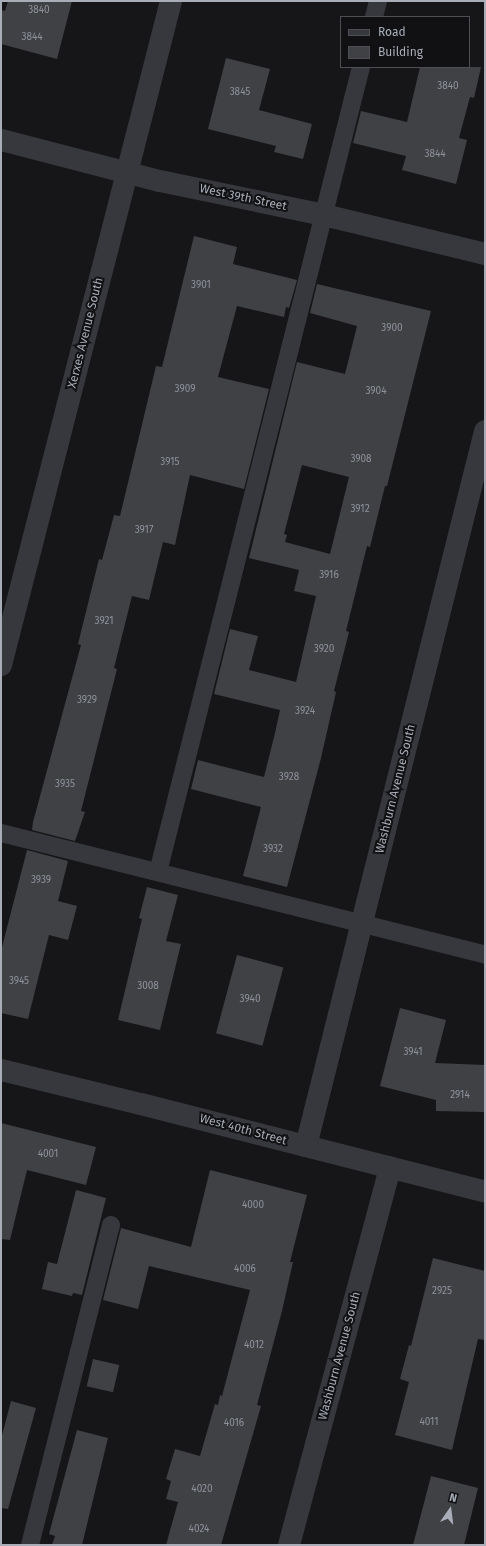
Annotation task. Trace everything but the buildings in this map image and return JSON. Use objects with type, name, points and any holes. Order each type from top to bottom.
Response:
[{"type":"street","name":"Xerxes Avenue South","points":[[1,665],[171,1]]},
{"type":"street","name":"West 39th Street","points":[[1,140],[127,173],[324,215],[485,254]]},
{"type":"street","name":"Washburn Avenue South","points":[[306,1146],[363,925],[485,431]]},
{"type":"street","name":"West 40th Street","points":[[1,1070],[485,1192]]},
{"type":"street","name":"Washburn Avenue South","points":[[289,1545],[390,1167]]},
{"type":"lane","points":[[374,16],[378,1]]},
{"type":"lane","points":[[158,872],[361,68]]},
{"type":"lane","points":[[1,833],[485,955]]},
{"type":"lane","points":[[30,1545],[111,1225]]}]
